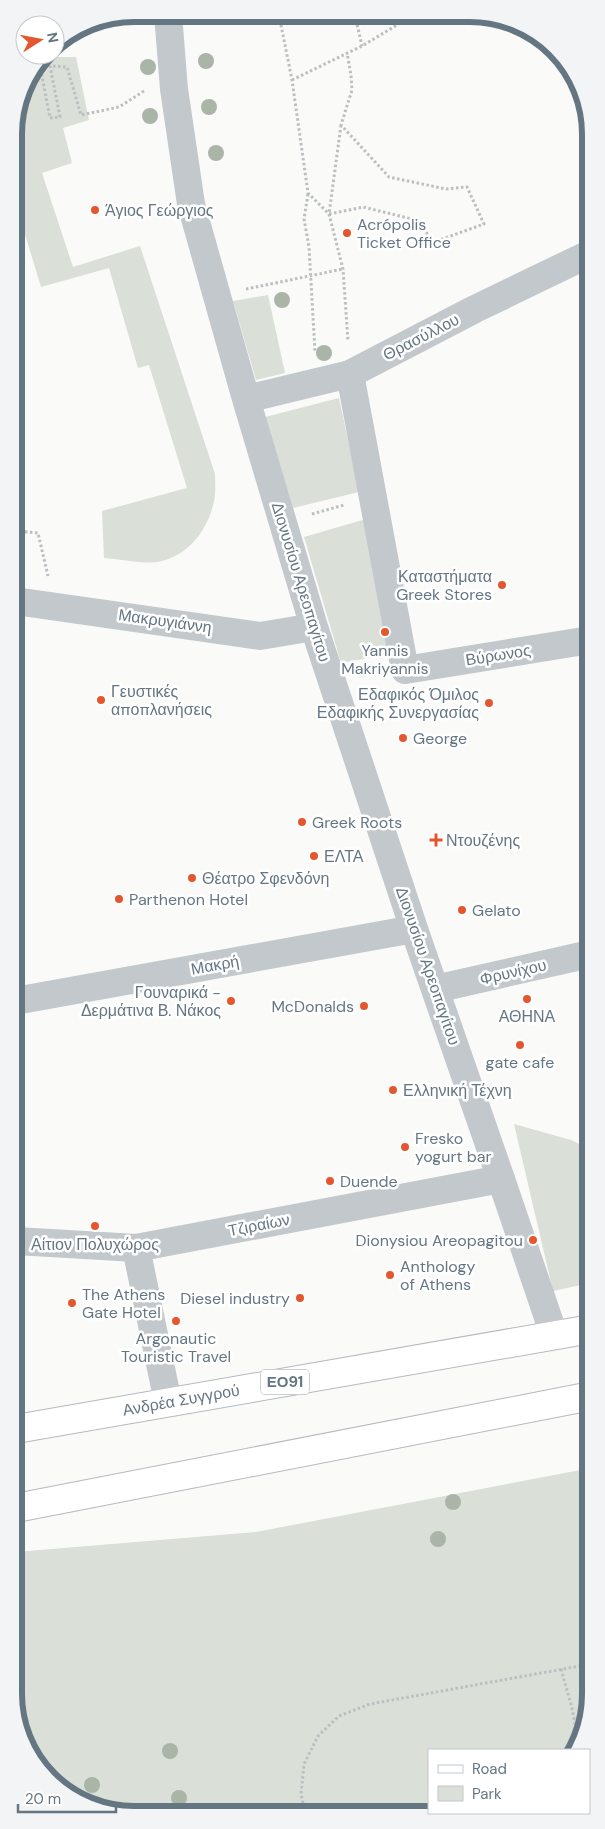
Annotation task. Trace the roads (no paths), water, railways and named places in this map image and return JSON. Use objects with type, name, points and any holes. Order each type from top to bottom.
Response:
[{"type":"main road","name":"ΕΟ91","points":[[554,1335],[582,1330]]},
{"type":"main road","name":"Ανδρέα Συγγρού","points":[[22,1428],[554,1335]]},
{"type":"main road","points":[[22,1507],[582,1398]]},
{"type":"street","name":"Διονυσίου Αρεοπαγίτου","points":[[169,23],[174,89],[191,204],[282,522],[314,627],[414,929],[554,1335]]},
{"type":"street","name":"Θρασύλλου","points":[[246,399],[350,374],[582,257]]},
{"type":"street","name":"Βύρωνος","points":[[350,374],[406,670],[582,641]]},
{"type":"street","name":"Μακρυγιάννη","points":[[23,602],[260,636],[314,627]]},
{"type":"street","name":"Μακρή","points":[[22,1000],[414,929]]},
{"type":"street","name":"Φρυνίχου","points":[[435,989],[582,956]]},
{"type":"street","name":"Τζιραίων","points":[[22,1241],[136,1248],[501,1180]]},
{"type":"street","points":[[136,1248],[168,1402]]},
{"type":"place","name":"Άγιος Γεώργιος","points":[[95,210]]},
{"type":"place","name":"Acrópolis Ticket Office","points":[[347,233]]},
{"type":"place","name":"Καταστήματα Greek Stores","points":[[502,585]]},
{"type":"place","name":"Yannis Makriyannis","points":[[385,632]]},
{"type":"place","name":"Γευστικές αποπλανήσεις","points":[[101,700]]},
{"type":"place","name":"Εδαφικός Όμιλος Εδαφικής Συνεργασίας","points":[[489,703]]},
{"type":"place","name":"George","points":[[403,738]]},
{"type":"place","name":"Greek Roots","points":[[302,822]]},
{"type":"place","name":"Ντουζένης","points":[[436,840]]},
{"type":"place","name":"ΕΛΤΑ","points":[[314,856]]},
{"type":"place","name":"Θέατρο Σφενδόνη","points":[[192,878]]},
{"type":"place","name":"Parthenon Hotel","points":[[119,899]]},
{"type":"place","name":"Gelato","points":[[462,910]]},
{"type":"place","name":"ΑΘΗΝΑ","points":[[527,999]]},
{"type":"place","name":"Γουναρικά - Δερμάτινα Β. Νάκος","points":[[231,1001]]},
{"type":"place","name":"McDonalds","points":[[364,1006]]},
{"type":"place","name":"gate cafe","points":[[520,1045]]},
{"type":"place","name":"Ελληνική Τέχνη","points":[[393,1090]]},
{"type":"place","name":"Fresko yogurt bar","points":[[405,1147]]},
{"type":"place","name":"Duende","points":[[330,1181]]},
{"type":"place","name":"Αίτιον Πολυχώρος","points":[[95,1226]]},
{"type":"place","name":"Dionysiou Areopagitou","points":[[533,1240]]},
{"type":"place","name":"Anthology of Athens","points":[[390,1275]]},
{"type":"place","name":"Diesel industry","points":[[300,1298]]},
{"type":"place","name":"The Athens Gate Hotel","points":[[72,1303]]},
{"type":"place","name":"Argonautic Touristic Travel","points":[[176,1321]]}]
